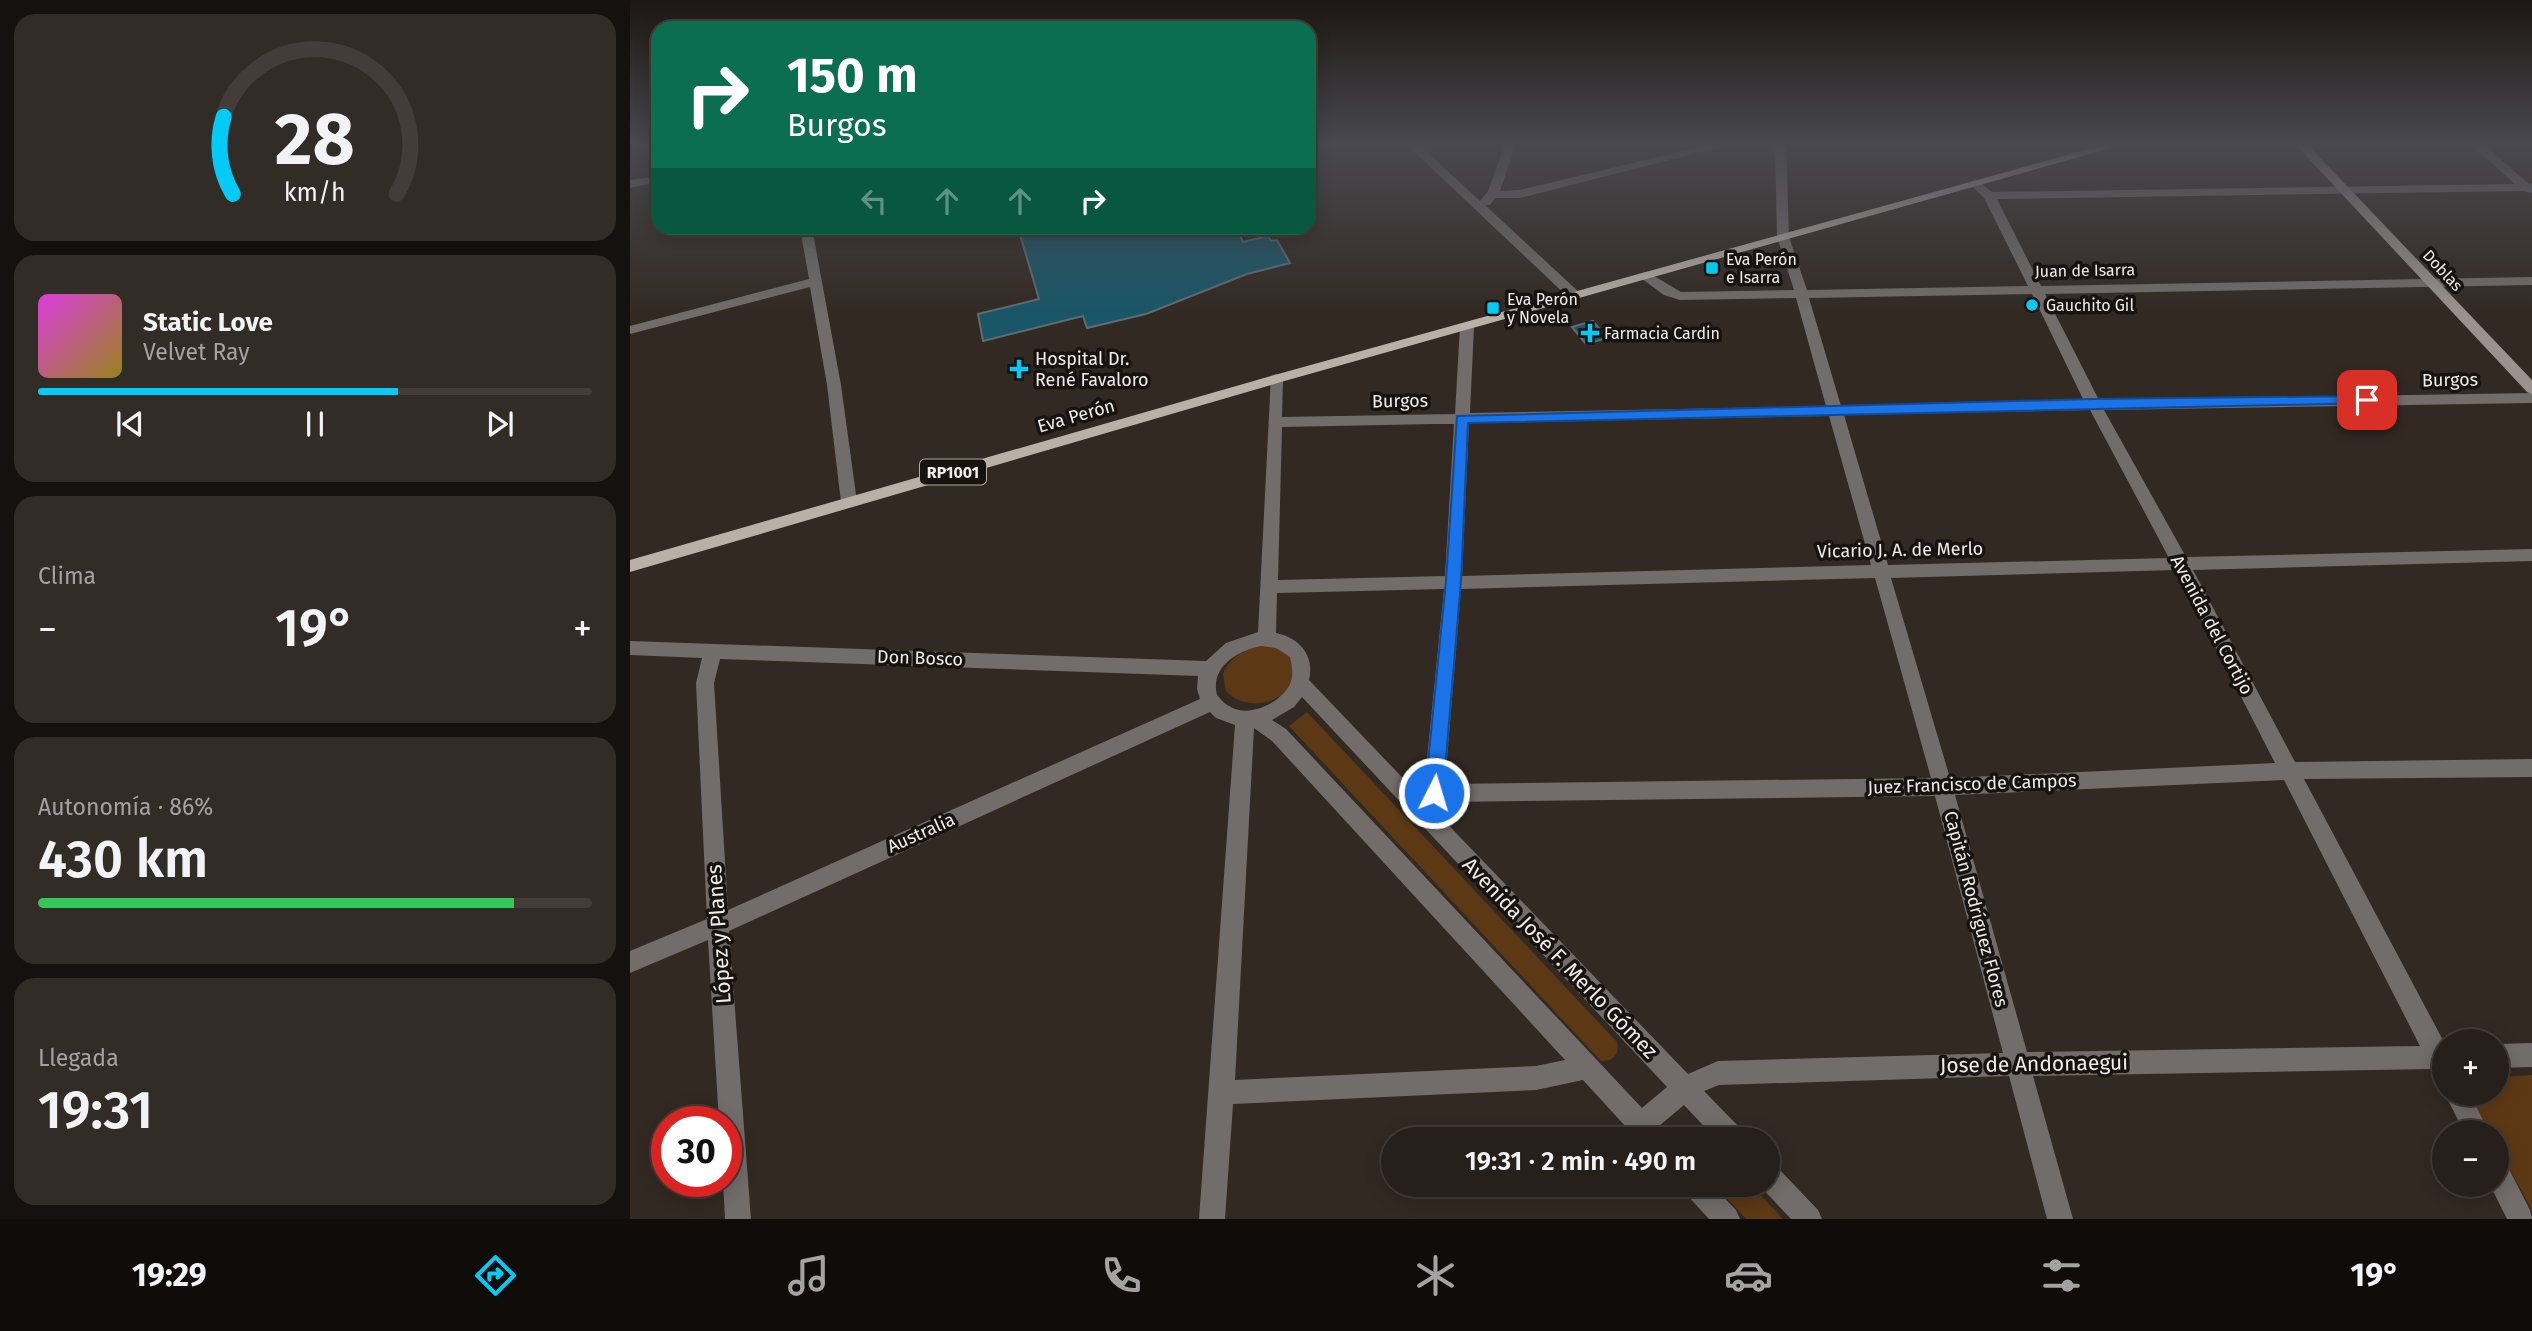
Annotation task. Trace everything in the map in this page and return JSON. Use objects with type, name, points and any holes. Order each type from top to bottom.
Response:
[{"type":"main road","name":"RP1001","points":[[1575,296],[1911,201]]},
{"type":"main road","name":"Eva Perón","points":[[630,566],[1276,379],[1575,296]]},
{"type":"street","points":[[1474,201],[1575,296]]},
{"type":"street","points":[[1481,207],[1487,201]]},
{"type":"street","name":"Capitán Rodríguez Flores","points":[[1782,201],[1786,253],[1801,292],[1879,572],[1943,786],[2060,1219]]},
{"type":"street","name":"Avenida del Cortijo","points":[[1991,201],[2093,403],[2432,1040]]},
{"type":"street","name":"Doblas","points":[[2355,201],[2532,389]]},
{"type":"street","points":[[807,235],[834,385],[849,502]]},
{"type":"street","name":"Juan de Isarra","points":[[1644,276],[1680,296],[2532,281]]},
{"type":"street","points":[[630,330],[816,281]]},
{"type":"street","points":[[1426,801],[1453,581],[1467,326]]},
{"type":"street","points":[[1267,639],[1276,379]]},
{"type":"street","name":"Burgos","points":[[1276,422],[1835,412],[2093,403],[2532,398]]},
{"type":"street","name":"Vicario J. A. de Merlo","points":[[1268,587],[2532,555]]},
{"type":"street","points":[[1249,718],[1283,706],[1301,684],[1304,673],[1298,653],[1290,646],[1267,639],[1237,645],[1217,660],[1211,669],[1206,685],[1211,703],[1220,711],[1249,718],[1279,735],[1642,1127]]},
{"type":"street","name":"Don Bosco","points":[[630,648],[1211,669]]},
{"type":"street","name":"López y Planes","points":[[713,650],[705,683],[738,1219]]},
{"type":"street","name":"Avenida José F. Merlo Gómez","points":[[1301,684],[1426,801],[1722,1127]]},
{"type":"street","name":"Australia","points":[[630,962],[1211,703]]},
{"type":"street","points":[[1212,1219],[1249,718]]},
{"type":"street","name":"Juez Francisco de Campos","points":[[1426,801],[1943,786],[2288,771],[2532,768]]},
{"type":"street","points":[[2509,1056],[2532,1055]]},
{"type":"street","name":"Jose de Andonaegui","points":[[1651,1127],[1685,1088],[1718,1073],[2017,1064],[2432,1061]]},
{"type":"street","points":[[1222,1093],[1536,1078],[1588,1067]]},
{"type":"street","points":[[1780,1189],[1809,1219]]},
{"type":"street","points":[[2509,1196],[2521,1219]]},
{"type":"street","points":[[1706,1197],[1727,1219]]},
{"type":"shaded area","points":[[1262,645],[1273,645],[1290,653],[1296,668],[1292,681],[1277,698],[1259,703],[1241,701],[1226,691],[1223,674],[1234,658]]},
{"type":"shaded area","points":[[1307,712],[1617,1042],[1616,1054],[1612,1059],[1601,1061],[1289,726]]},
{"type":"shaded area","points":[[2532,1075],[2532,1210],[2509,1168],[2509,1120],[2483,1120],[2476,1106],[2509,1106],[2509,1076]]},
{"type":"shaded area","points":[[1726,1197],[1762,1197],[1783,1219],[1746,1219]]},
{"type":"building","points":[[1020,235],[1240,235],[1243,242],[1268,236],[1271,241],[1277,240],[1290,263],[1247,274],[1146,314],[1087,328],[1083,316],[983,341],[978,314],[1039,299]]},
{"type":"building","name":"Farmacia Cardin","points":[[1593,321],[1607,338],[1586,344],[1572,327]]},
{"type":"place","name":"Eva Perón e Isarra","points":[[1712,268]]},
{"type":"place","name":"Gauchito Gil","points":[[2032,305]]},
{"type":"place","name":"Eva Perón y Novela","points":[[1493,308]]},
{"type":"place","name":"Farmacia Cardin","points":[[1590,333]]},
{"type":"place","name":"Hospital Dr. René Favaloro","points":[[1019,369]]},
{"type":"route","points":[[1434,793],[1453,581],[1461,419],[1835,412],[2093,403],[2367,400]]}]
